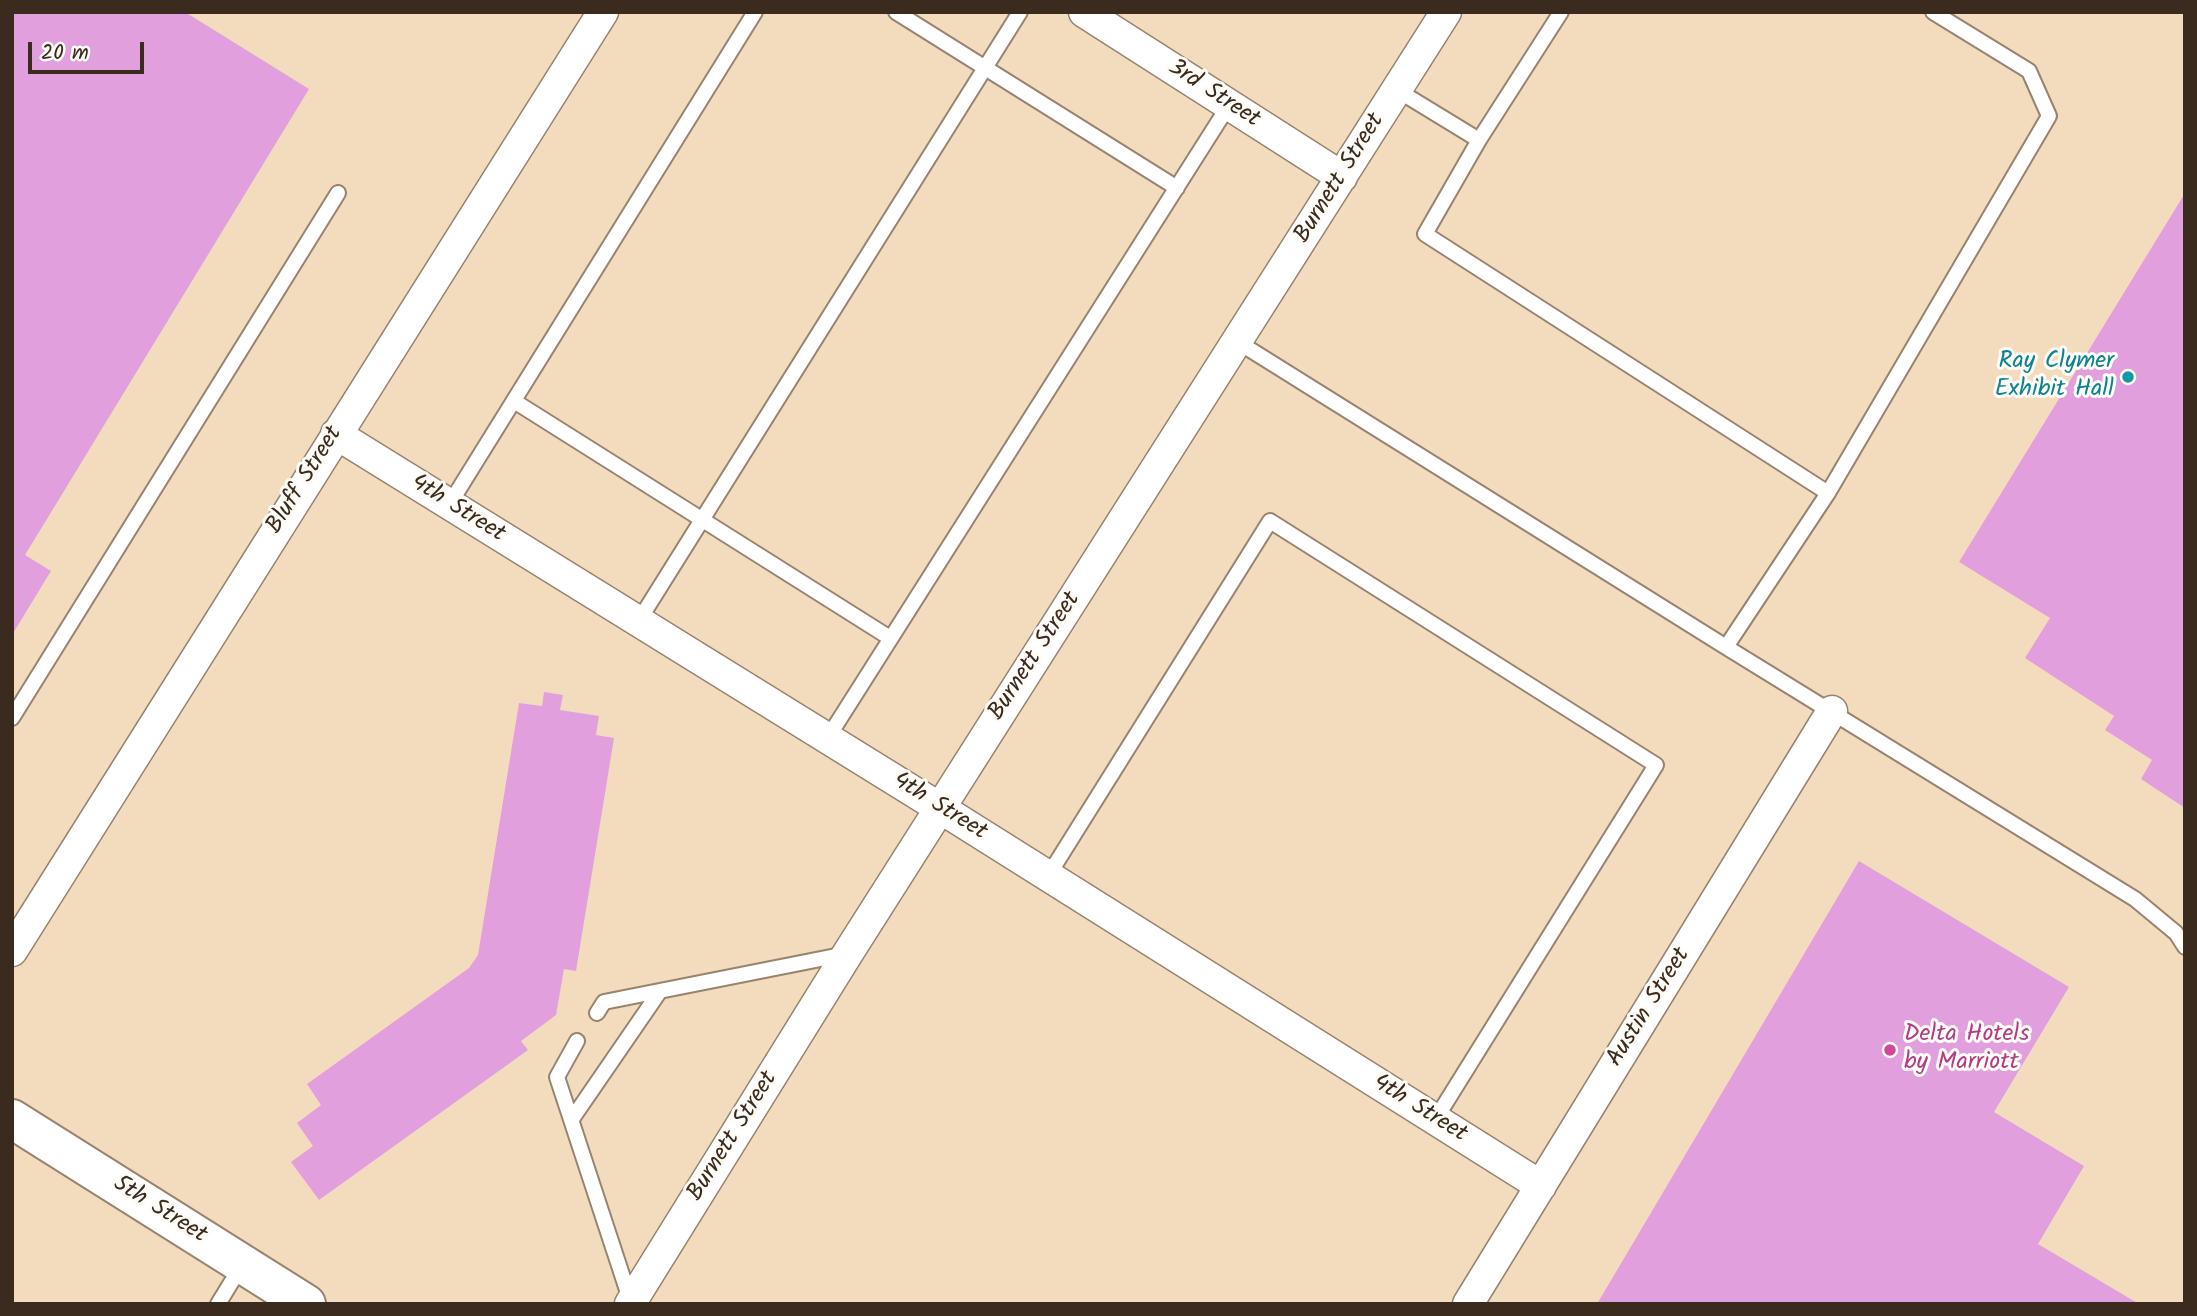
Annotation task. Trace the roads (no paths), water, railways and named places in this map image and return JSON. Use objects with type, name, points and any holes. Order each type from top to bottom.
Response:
[{"type":"main road","name":"5th Street","points":[[12,1119],[306,1304]]},
{"type":"street","name":"Bluff Street","points":[[12,951],[603,12]]},
{"type":"street","name":"3rd Street","points":[[1084,12],[1342,177]]},
{"type":"street","name":"Burnett Street","points":[[631,1303],[848,953],[1446,12]]},
{"type":"street","name":"4th Street","points":[[336,434],[940,808],[1541,1186]]},
{"type":"street","name":"Austin Street","points":[[1468,1304],[1832,711]]},
{"type":"lane","points":[[449,505],[755,12]]},
{"type":"lane","points":[[896,12],[1177,188]]},
{"type":"lane","points":[[638,622],[1020,12]]},
{"type":"lane","points":[[1561,12],[1479,140],[1425,234],[1828,493]]},
{"type":"lane","points":[[1726,647],[1828,493],[2049,116],[2029,71],[1933,12]]},
{"type":"lane","points":[[1397,90],[1479,140]]},
{"type":"lane","points":[[827,739],[1229,105]]},
{"type":"lane","points":[[12,718],[338,193]]},
{"type":"lane","points":[[1238,342],[2134,899],[2176,933],[2185,947]]},
{"type":"lane","points":[[514,401],[890,638]]},
{"type":"lane","points":[[1048,876],[1270,522],[1603,731],[1656,765],[1435,1120]]},
{"type":"lane","points":[[597,1013],[604,1002],[848,953]]},
{"type":"lane","points":[[572,1119],[660,990]]},
{"type":"lane","points":[[577,1041],[557,1077],[631,1303]]},
{"type":"lane","points":[[218,1304],[243,1264]]},
{"type":"place","name":"Ray Clymer Exhibit Hall","points":[[2128,377]]},
{"type":"place","name":"Delta Hotels by Marriott","points":[[1890,1050]]}]
